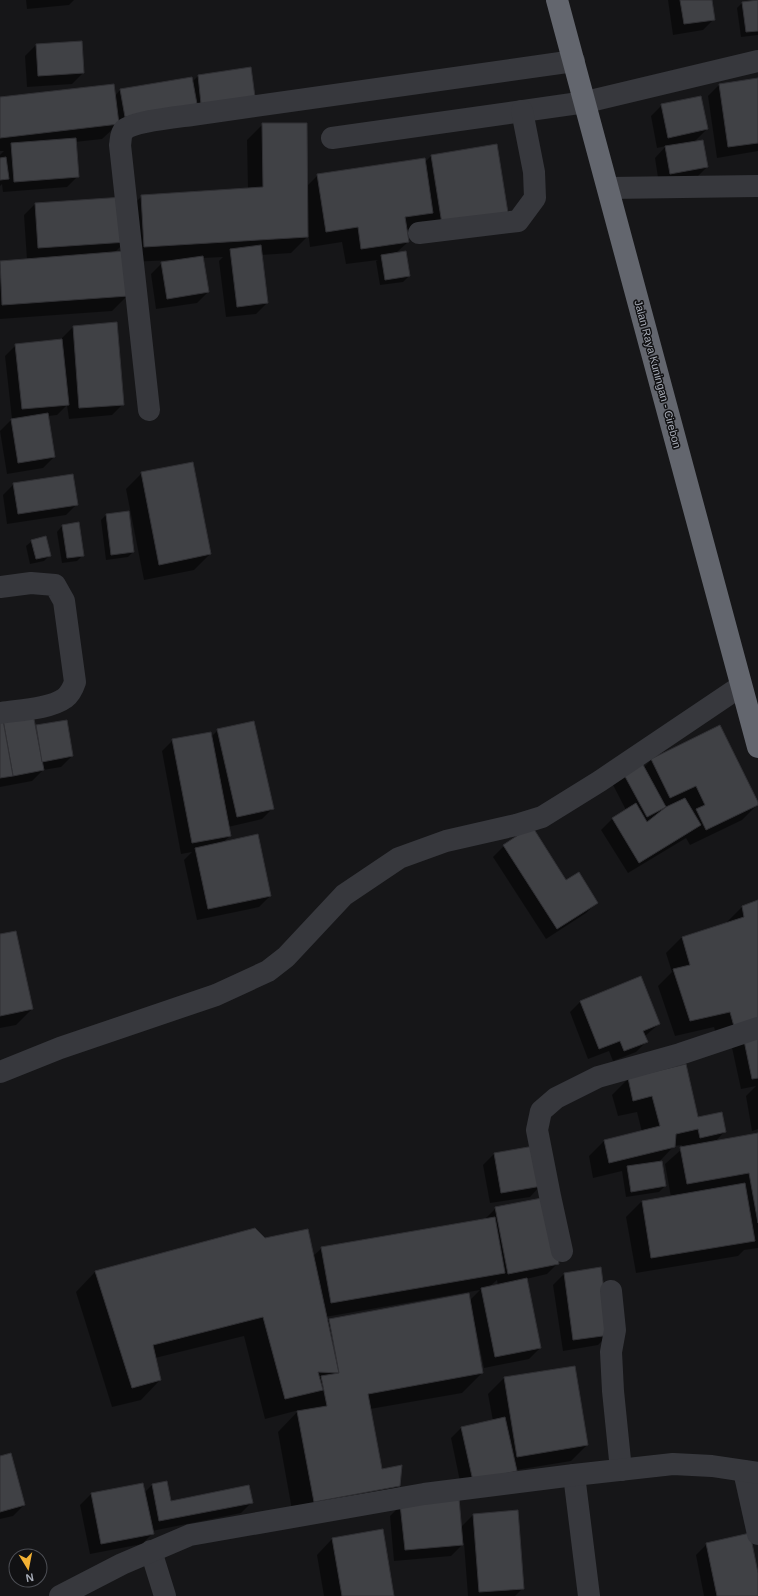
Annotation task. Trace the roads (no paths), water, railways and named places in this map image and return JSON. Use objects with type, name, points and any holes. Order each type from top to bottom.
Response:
[{"type":"highway","name":"Jalan Raya Kuningan - Cirebon","points":[[557,0],[586,102],[741,686],[755,721],[758,748]]},
{"type":"street","points":[[149,410],[120,145],[121,135],[124,130],[134,125],[185,116],[574,61]]},
{"type":"street","points":[[332,138],[586,102],[758,61]]},
{"type":"street","points":[[419,233],[518,221],[536,198],[534,172],[522,111]]},
{"type":"street","points":[[609,188],[758,186]]},
{"type":"street","points":[[0,587],[31,583],[55,585],[64,600],[75,682],[72,690],[66,697],[52,704],[0,713]]},
{"type":"street","points":[[0,1072],[60,1048],[216,995],[268,971],[286,957],[344,895],[399,858],[446,841],[516,825],[542,817],[607,776],[741,686]]},
{"type":"street","points":[[562,1252],[537,1130],[541,1111],[556,1098],[598,1078],[680,1054],[758,1028]]},
{"type":"street","points":[[611,1291],[615,1330],[611,1352],[613,1392],[621,1470]]},
{"type":"street","points":[[60,1596],[122,1564],[190,1535],[424,1494],[673,1464],[712,1466],[751,1472],[758,1534]]},
{"type":"street","points":[[574,1475],[589,1596]]},
{"type":"street","points":[[151,1551],[165,1596]]}]
